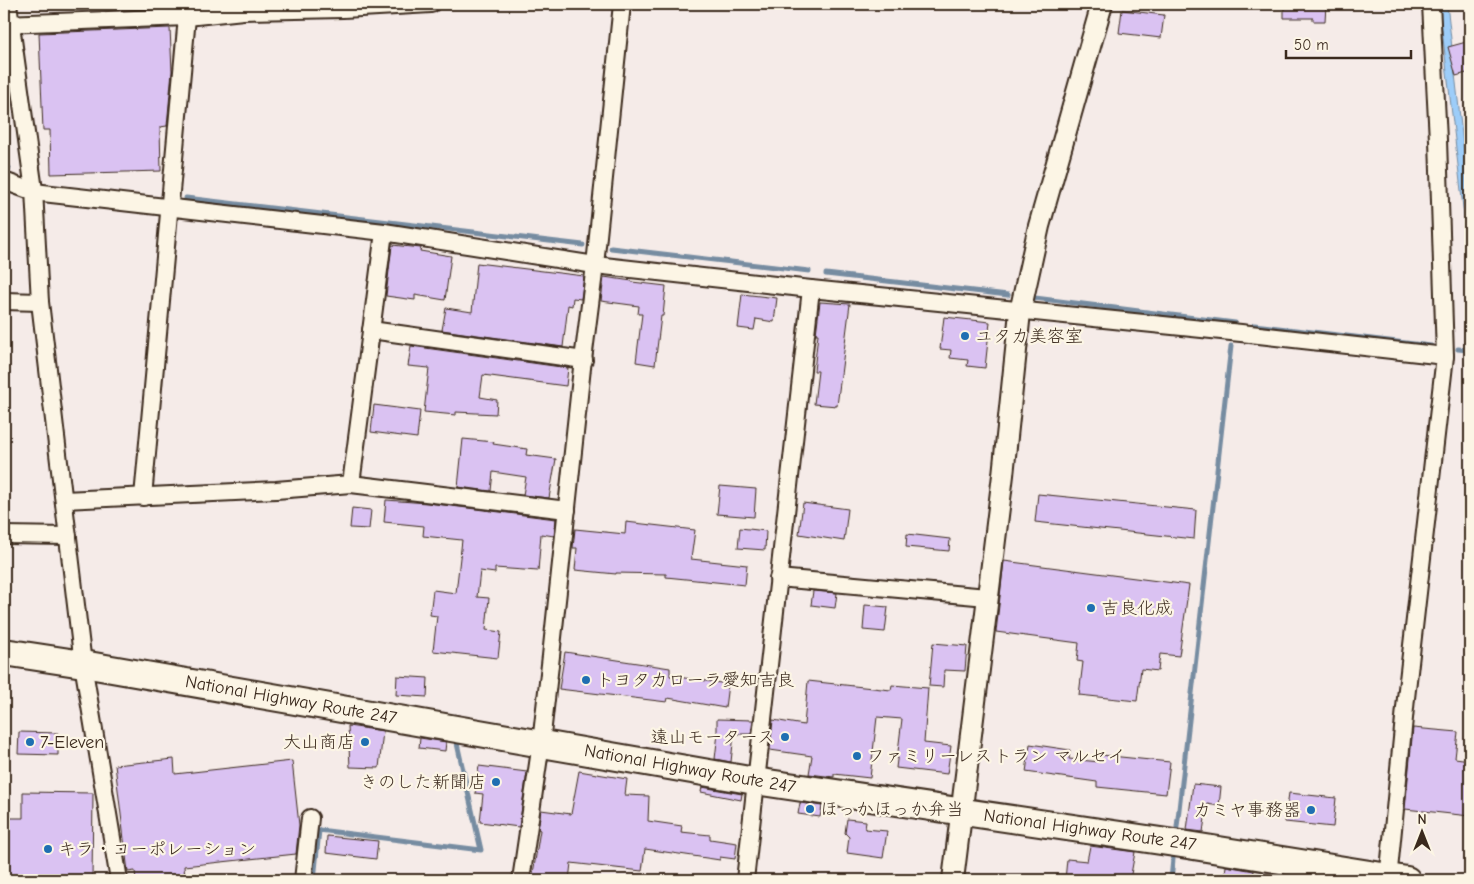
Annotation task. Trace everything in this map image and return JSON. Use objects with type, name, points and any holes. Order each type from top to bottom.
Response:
[{"type":"highway","name":"National Highway Route 247","points":[[4,652],[83,664],[755,781],[1181,844],[1394,879]]},
{"type":"street","points":[[8,4],[8,24],[34,192],[40,302],[83,664],[119,880]]},
{"type":"street","points":[[8,24],[186,17],[243,8],[343,9],[431,4]]},
{"type":"street","points":[[520,880],[541,744],[595,265],[622,4]]},
{"type":"street","points":[[953,880],[960,811],[1003,475],[1020,312],[1039,226],[1102,4]]},
{"type":"street","points":[[1394,879],[1406,698],[1445,356],[1438,140],[1431,4]]},
{"type":"street","points":[[143,496],[186,17]]},
{"type":"street","points":[[4,181],[34,192],[384,232],[595,265],[811,290],[1250,334],[1445,356]]},
{"type":"street","points":[[351,484],[384,232]]},
{"type":"street","points":[[745,880],[778,578],[790,492],[811,290]]},
{"type":"street","points":[[4,301],[40,302]]},
{"type":"street","points":[[371,330],[584,360]]},
{"type":"street","points":[[64,500],[351,484],[567,510]]},
{"type":"street","points":[[4,535],[68,536]]},
{"type":"street","points":[[778,578],[987,597]]},
{"type":"street","points":[[303,880],[310,818]]},
{"type":"water","points":[[1439,4],[1447,4],[1470,205],[1470,267]]},
{"type":"building","points":[[1284,4],[1326,4],[1325,21],[1313,21],[1313,18],[1284,18]]},
{"type":"building","points":[[1122,10],[1164,15],[1161,38],[1119,33]]},
{"type":"building","points":[[170,28],[172,71],[167,126],[160,127],[161,171],[51,174],[50,130],[43,130],[39,33]]},
{"type":"building","points":[[1470,41],[1470,72],[1456,76],[1448,47]]},
{"type":"building","points":[[392,245],[421,248],[420,251],[451,256],[445,300],[415,295],[415,300],[386,296]]},
{"type":"building","points":[[477,263],[584,276],[581,299],[573,298],[572,306],[568,305],[563,347],[442,330],[446,308],[472,312]]},
{"type":"building","points":[[604,277],[666,286],[655,365],[636,362],[642,314],[638,314],[639,306],[601,301]]},
{"type":"building","points":[[742,294],[777,298],[774,322],[756,319],[754,330],[738,328]]},
{"type":"building","points":[[820,302],[850,304],[837,406],[814,404],[818,371],[814,371],[818,334],[816,334]]},
{"type":"building","name":"ユタカ美容室","points":[[944,317],[990,322],[985,368],[967,366],[968,360],[950,358],[951,350],[940,349]]},
{"type":"building","points":[[411,346],[568,368],[566,386],[483,375],[480,397],[497,400],[496,414],[456,412],[456,415],[424,412],[429,368],[408,366]]},
{"type":"building","points":[[374,405],[420,411],[417,438],[371,432]]},
{"type":"building","points":[[463,439],[494,442],[493,444],[527,449],[526,455],[556,459],[549,498],[523,495],[526,477],[493,472],[491,491],[458,487]]},
{"type":"building","points":[[720,486],[756,489],[754,517],[717,514]]},
{"type":"building","points":[[1038,494],[1196,510],[1194,539],[1035,522]]},
{"type":"building","points":[[386,500],[427,503],[556,519],[554,536],[541,534],[538,571],[495,568],[495,573],[480,571],[477,597],[489,598],[486,630],[501,632],[498,658],[433,651],[437,616],[430,615],[433,590],[456,593],[462,540],[423,536],[424,526],[384,522]]},
{"type":"building","points":[[803,503],[848,509],[844,541],[799,534]]},
{"type":"building","points":[[352,508],[371,510],[369,529],[350,528]]},
{"type":"building","points":[[626,522],[695,530],[691,559],[747,565],[745,585],[666,577],[666,574],[616,574],[575,570],[577,548],[573,548],[575,529],[625,534]]},
{"type":"building","points":[[740,528],[766,531],[765,550],[738,548]]},
{"type":"building","points":[[907,534],[950,539],[949,551],[906,547]]},
{"type":"building","name":"吉良化成","points":[[1004,561],[1189,585],[1179,656],[1160,654],[1158,671],[1141,669],[1137,701],[1079,695],[1083,662],[1077,661],[1079,643],[996,632]]},
{"type":"building","points":[[813,591],[837,593],[835,608],[811,605]]},
{"type":"building","points":[[865,605],[888,607],[885,632],[863,630]]},
{"type":"building","points":[[933,643],[967,646],[965,671],[944,670],[943,687],[929,686]]},
{"type":"building","points":[[565,652],[670,668],[670,676],[728,684],[725,708],[668,698],[667,702],[559,689]]},
{"type":"building","points":[[397,676],[428,678],[427,697],[396,695]]},
{"type":"building","points":[[808,681],[891,690],[892,685],[928,688],[924,743],[951,746],[947,774],[896,768],[902,719],[877,717],[870,778],[834,774],[834,777],[809,774],[812,756],[770,750],[773,720],[804,725]]},
{"type":"building","points":[[717,719],[753,720],[751,734],[734,734],[731,762],[715,759],[718,733]]},
{"type":"building","points":[[348,726],[383,731],[379,768],[350,767]]},
{"type":"building","points":[[1413,728],[1458,732],[1455,758],[1470,760],[1470,816],[1405,809]]},
{"type":"building","points":[[19,732],[58,733],[58,755],[18,754]]},
{"type":"building","points":[[420,738],[446,742],[445,751],[419,748]]},
{"type":"building","points":[[1030,744],[1070,750],[1069,759],[1100,762],[1101,755],[1170,762],[1166,794],[1097,787],[1097,782],[1026,772]]},
{"type":"building","points":[[174,759],[175,774],[292,761],[299,825],[296,854],[184,866],[185,880],[136,880],[135,871],[128,872],[115,765]]},
{"type":"building","points":[[479,766],[527,772],[519,827],[480,822],[483,794],[475,793]]},
{"type":"building","points":[[579,771],[627,779],[625,795],[649,796],[648,821],[682,826],[681,832],[710,835],[710,839],[737,843],[735,859],[720,857],[720,860],[645,849],[642,871],[571,863],[569,880],[532,880],[540,830],[538,829],[541,810],[571,814]]},
{"type":"building","points":[[1193,784],[1221,787],[1219,806],[1207,804],[1203,832],[1187,830]]},
{"type":"building","points":[[702,787],[742,794],[741,800],[701,792]]},
{"type":"building","name":"キラ・コーポレーション","points":[[23,792],[93,793],[92,880],[4,880],[4,818],[23,818]]},
{"type":"building","name":"カミヤ事務器","points":[[1289,793],[1336,798],[1333,827],[1285,822]]},
{"type":"building","name":"ほっかほっか弁当","points":[[800,803],[822,806],[820,817],[798,814]]},
{"type":"building","points":[[847,819],[866,821],[865,829],[887,831],[883,858],[847,853],[849,837],[845,833]]},
{"type":"building","points":[[327,836],[378,841],[376,859],[326,853]]},
{"type":"building","points":[[1090,846],[1135,852],[1130,880],[1116,880],[1084,875],[1083,880],[1065,880],[1067,859],[1087,861]]},
{"type":"building","points":[[1226,866],[1254,871],[1253,880],[1224,880]]},
{"type":"waterway","points":[[186,198],[583,245]]},
{"type":"waterway","points":[[611,248],[809,271]]},
{"type":"waterway","points":[[826,274],[1008,295]]},
{"type":"waterway","points":[[1035,298],[1235,323]]},
{"type":"waterway","points":[[1254,325],[1431,346]]},
{"type":"waterway","points":[[1177,827],[1231,346]]},
{"type":"waterway","points":[[1458,349],[1470,352]]},
{"type":"waterway","points":[[314,880],[319,830],[481,850],[456,739]]},
{"type":"waterway","points":[[1171,880],[1173,859]]},
{"type":"place","name":"ユタカ美容室","points":[[965,336]]},
{"type":"place","name":"吉良化成","points":[[1091,608]]},
{"type":"place","name":"トヨタカローラ愛知吉良","points":[[586,680]]},
{"type":"place","name":"遠山モータース","points":[[785,737]]},
{"type":"place","name":"7-Eleven","points":[[30,742]]},
{"type":"place","name":"大山商店","points":[[365,742]]},
{"type":"place","name":"ファミリーレストラン マルセイ","points":[[857,756]]},
{"type":"place","name":"きのした新聞店","points":[[496,782]]},
{"type":"place","name":"ほっかほっか弁当","points":[[810,809]]},
{"type":"place","name":"カミヤ事務器","points":[[1311,810]]},
{"type":"place","name":"キラ・コーポレーション","points":[[48,849]]}]
